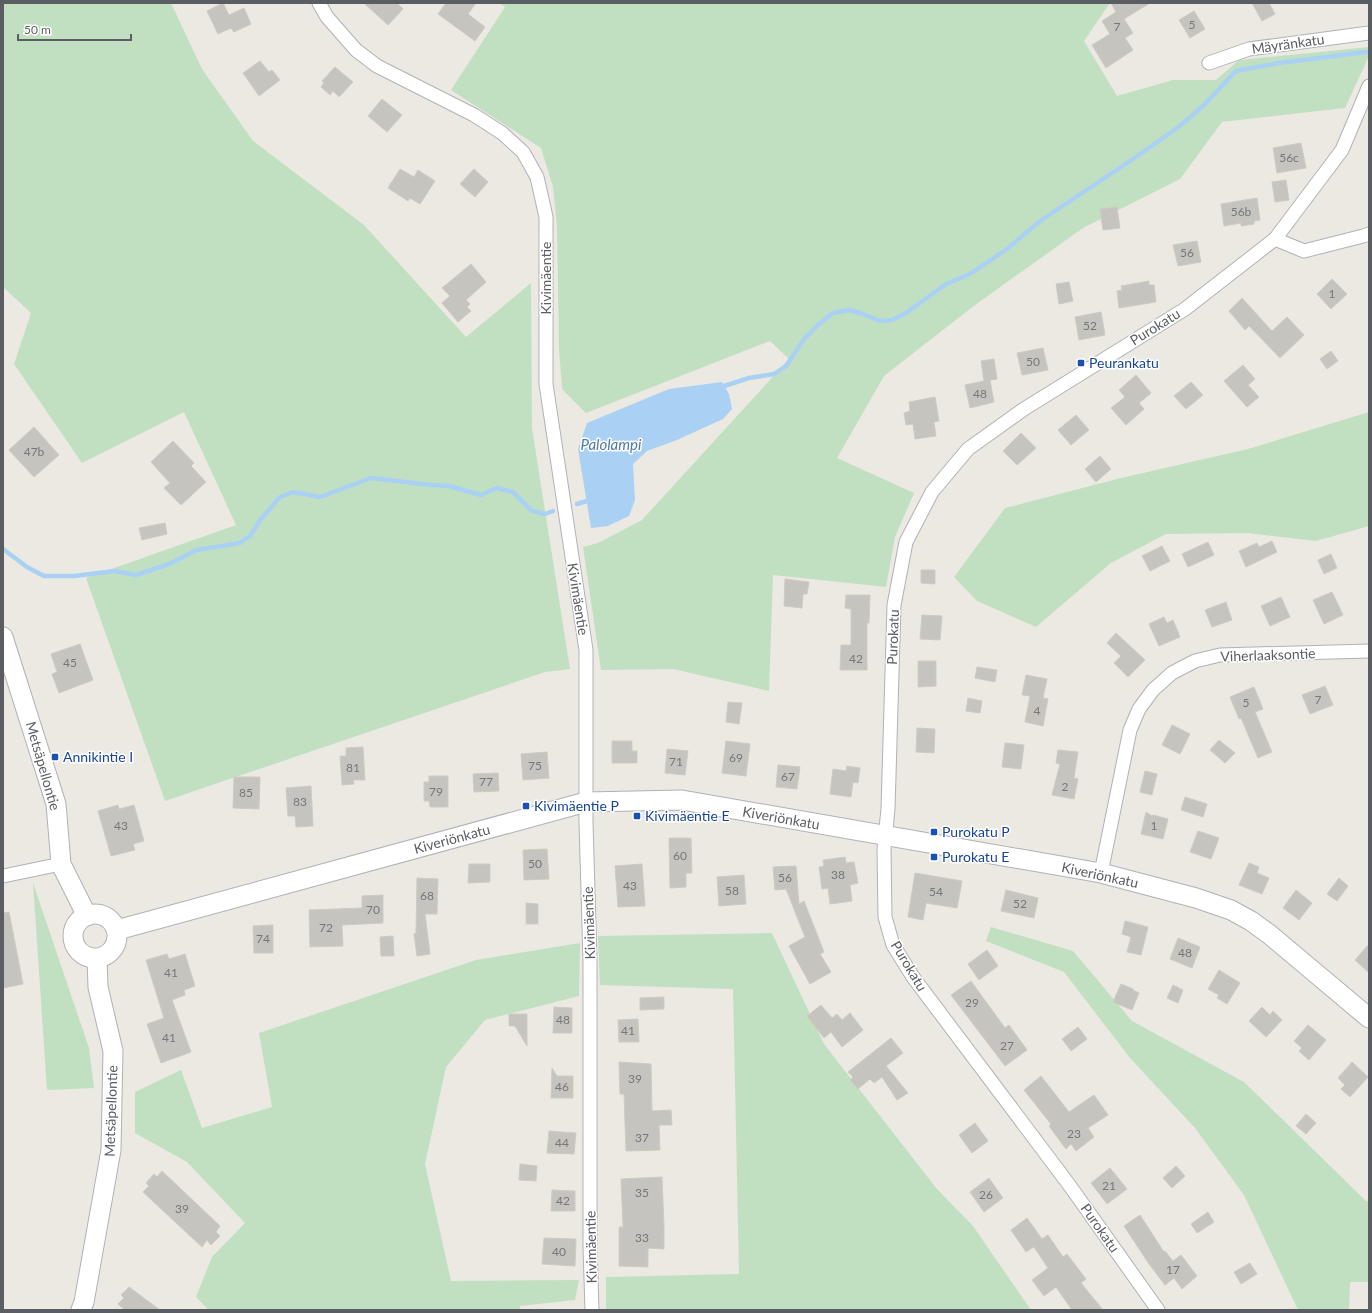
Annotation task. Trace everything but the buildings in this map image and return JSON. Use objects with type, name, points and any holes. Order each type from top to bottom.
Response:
[{"type":"street","name":"Kivimäentie","points":[[319,3],[327,17],[356,50],[377,66],[474,115],[502,133],[523,152],[538,177],[546,217],[546,384],[586,650],[586,802],[590,960],[590,1247],[592,1310]]},
{"type":"street","name":"Mäyränkatu","points":[[1209,63],[1249,49],[1369,33]]},
{"type":"street","name":"Purokatu","points":[[1158,1310],[1070,1186],[913,977],[894,945],[885,917],[884,849],[888,801],[894,605],[906,542],[932,492],[968,449],[1024,409],[1185,309],[1275,238],[1342,150],[1369,86]]},
{"type":"street","points":[[1275,238],[1304,251],[1369,234]]},
{"type":"street","name":"Metsäpellontie","points":[[3,637],[56,804],[61,864],[87,916]]},
{"type":"street","name":"Viherlaaksontie","points":[[1101,873],[1130,730],[1139,709],[1153,690],[1172,673],[1195,661],[1220,655],[1369,651]]},
{"type":"street","name":"Kiveriönkatu","points":[[117,930],[586,802],[682,800],[1101,873],[1196,898],[1231,910],[1251,921],[1269,934],[1369,1018]]},
{"type":"street","points":[[3,876],[61,864]]},
{"type":"street","points":[[94,914],[102,915],[108,918],[117,930],[117,943],[114,949],[104,957],[90,958],[84,956],[78,951],[73,938],[76,925],[81,919],[94,914]]},
{"type":"street","name":"Metsäpellontie","points":[[81,1310],[84,1302],[111,1150],[113,1051],[98,988],[97,958]]},
{"type":"green space","points":[[3,3],[171,3],[202,69],[253,141],[364,225],[466,337],[531,283],[532,428],[570,669],[545,672],[165,801],[86,578],[236,525],[184,412],[82,463],[14,364],[31,313],[3,287]]},
{"type":"green space","points":[[499,3],[1110,3],[1084,41],[1117,96],[1173,80],[1216,80],[1239,60],[1369,47],[1369,56],[1345,108],[1222,122],[1180,179],[1083,228],[975,305],[884,376],[837,458],[914,493],[895,537],[886,587],[773,575],[769,691],[673,669],[601,670],[583,547],[598,543],[642,520],[789,359],[770,341],[586,413],[562,389],[559,348],[557,226],[553,187],[541,148],[451,90],[505,7]]},
{"type":"green space","points":[[1369,412],[1369,526],[1316,541],[1247,533],[1166,534],[1111,563],[1036,627],[977,601],[954,577],[1005,508],[1121,478],[1248,449]]},
{"type":"green space","points":[[33,883],[89,1048],[94,1088],[47,1090]]},
{"type":"green space","points":[[991,927],[1073,951],[1132,1021],[1244,1082],[1366,1201],[1369,1202],[1369,1282],[1350,1282],[1349,1310],[1298,1310],[1244,1195],[1195,1128],[1130,1058],[1064,972],[986,941]]},
{"type":"green space","points":[[772,933],[824,1044],[937,1189],[973,1226],[1031,1310],[606,1310],[606,1277],[739,1274],[733,989],[600,985],[598,936]]},
{"type":"green space","points":[[580,943],[579,996],[485,1020],[446,1067],[425,1164],[451,1281],[579,1280],[575,1300],[520,1306],[520,1310],[209,1310],[196,1297],[212,1257],[245,1223],[187,1162],[135,1133],[135,1092],[181,1070],[202,1128],[272,1107],[259,1033],[476,960]]},
{"type":"water","name":"Palolampi","points":[[722,382],[729,394],[732,409],[723,419],[677,440],[647,451],[633,464],[635,500],[629,516],[608,526],[591,528],[578,449],[587,423],[669,389]]},
{"type":"waterway","points":[[724,386],[749,378],[774,374],[786,366],[804,339],[833,313],[850,310],[880,321],[892,320],[906,313],[946,284],[970,274],[1007,249],[1040,221],[1180,126],[1204,105],[1236,71],[1279,63],[1366,52]]},
{"type":"waterway","points":[[3,549],[27,567],[44,576],[74,576],[115,571],[136,575],[169,564],[197,550],[240,543],[250,536],[261,519],[280,497],[293,492],[320,497],[371,478],[449,486],[481,495],[497,488],[513,492],[532,511],[545,514],[553,511]]},
{"type":"waterway","points":[[577,504],[587,501]]},
{"type":"place","name":"Peurankatu","points":[[1081,363]]},
{"type":"place","name":"Annikintie I","points":[[55,757]]},
{"type":"place","name":"Kivimäentie P","points":[[526,806]]},
{"type":"place","name":"Kivimäentie E","points":[[637,816]]},
{"type":"place","name":"Purokatu P","points":[[934,832]]},
{"type":"place","name":"Purokatu E","points":[[934,857]]}]
